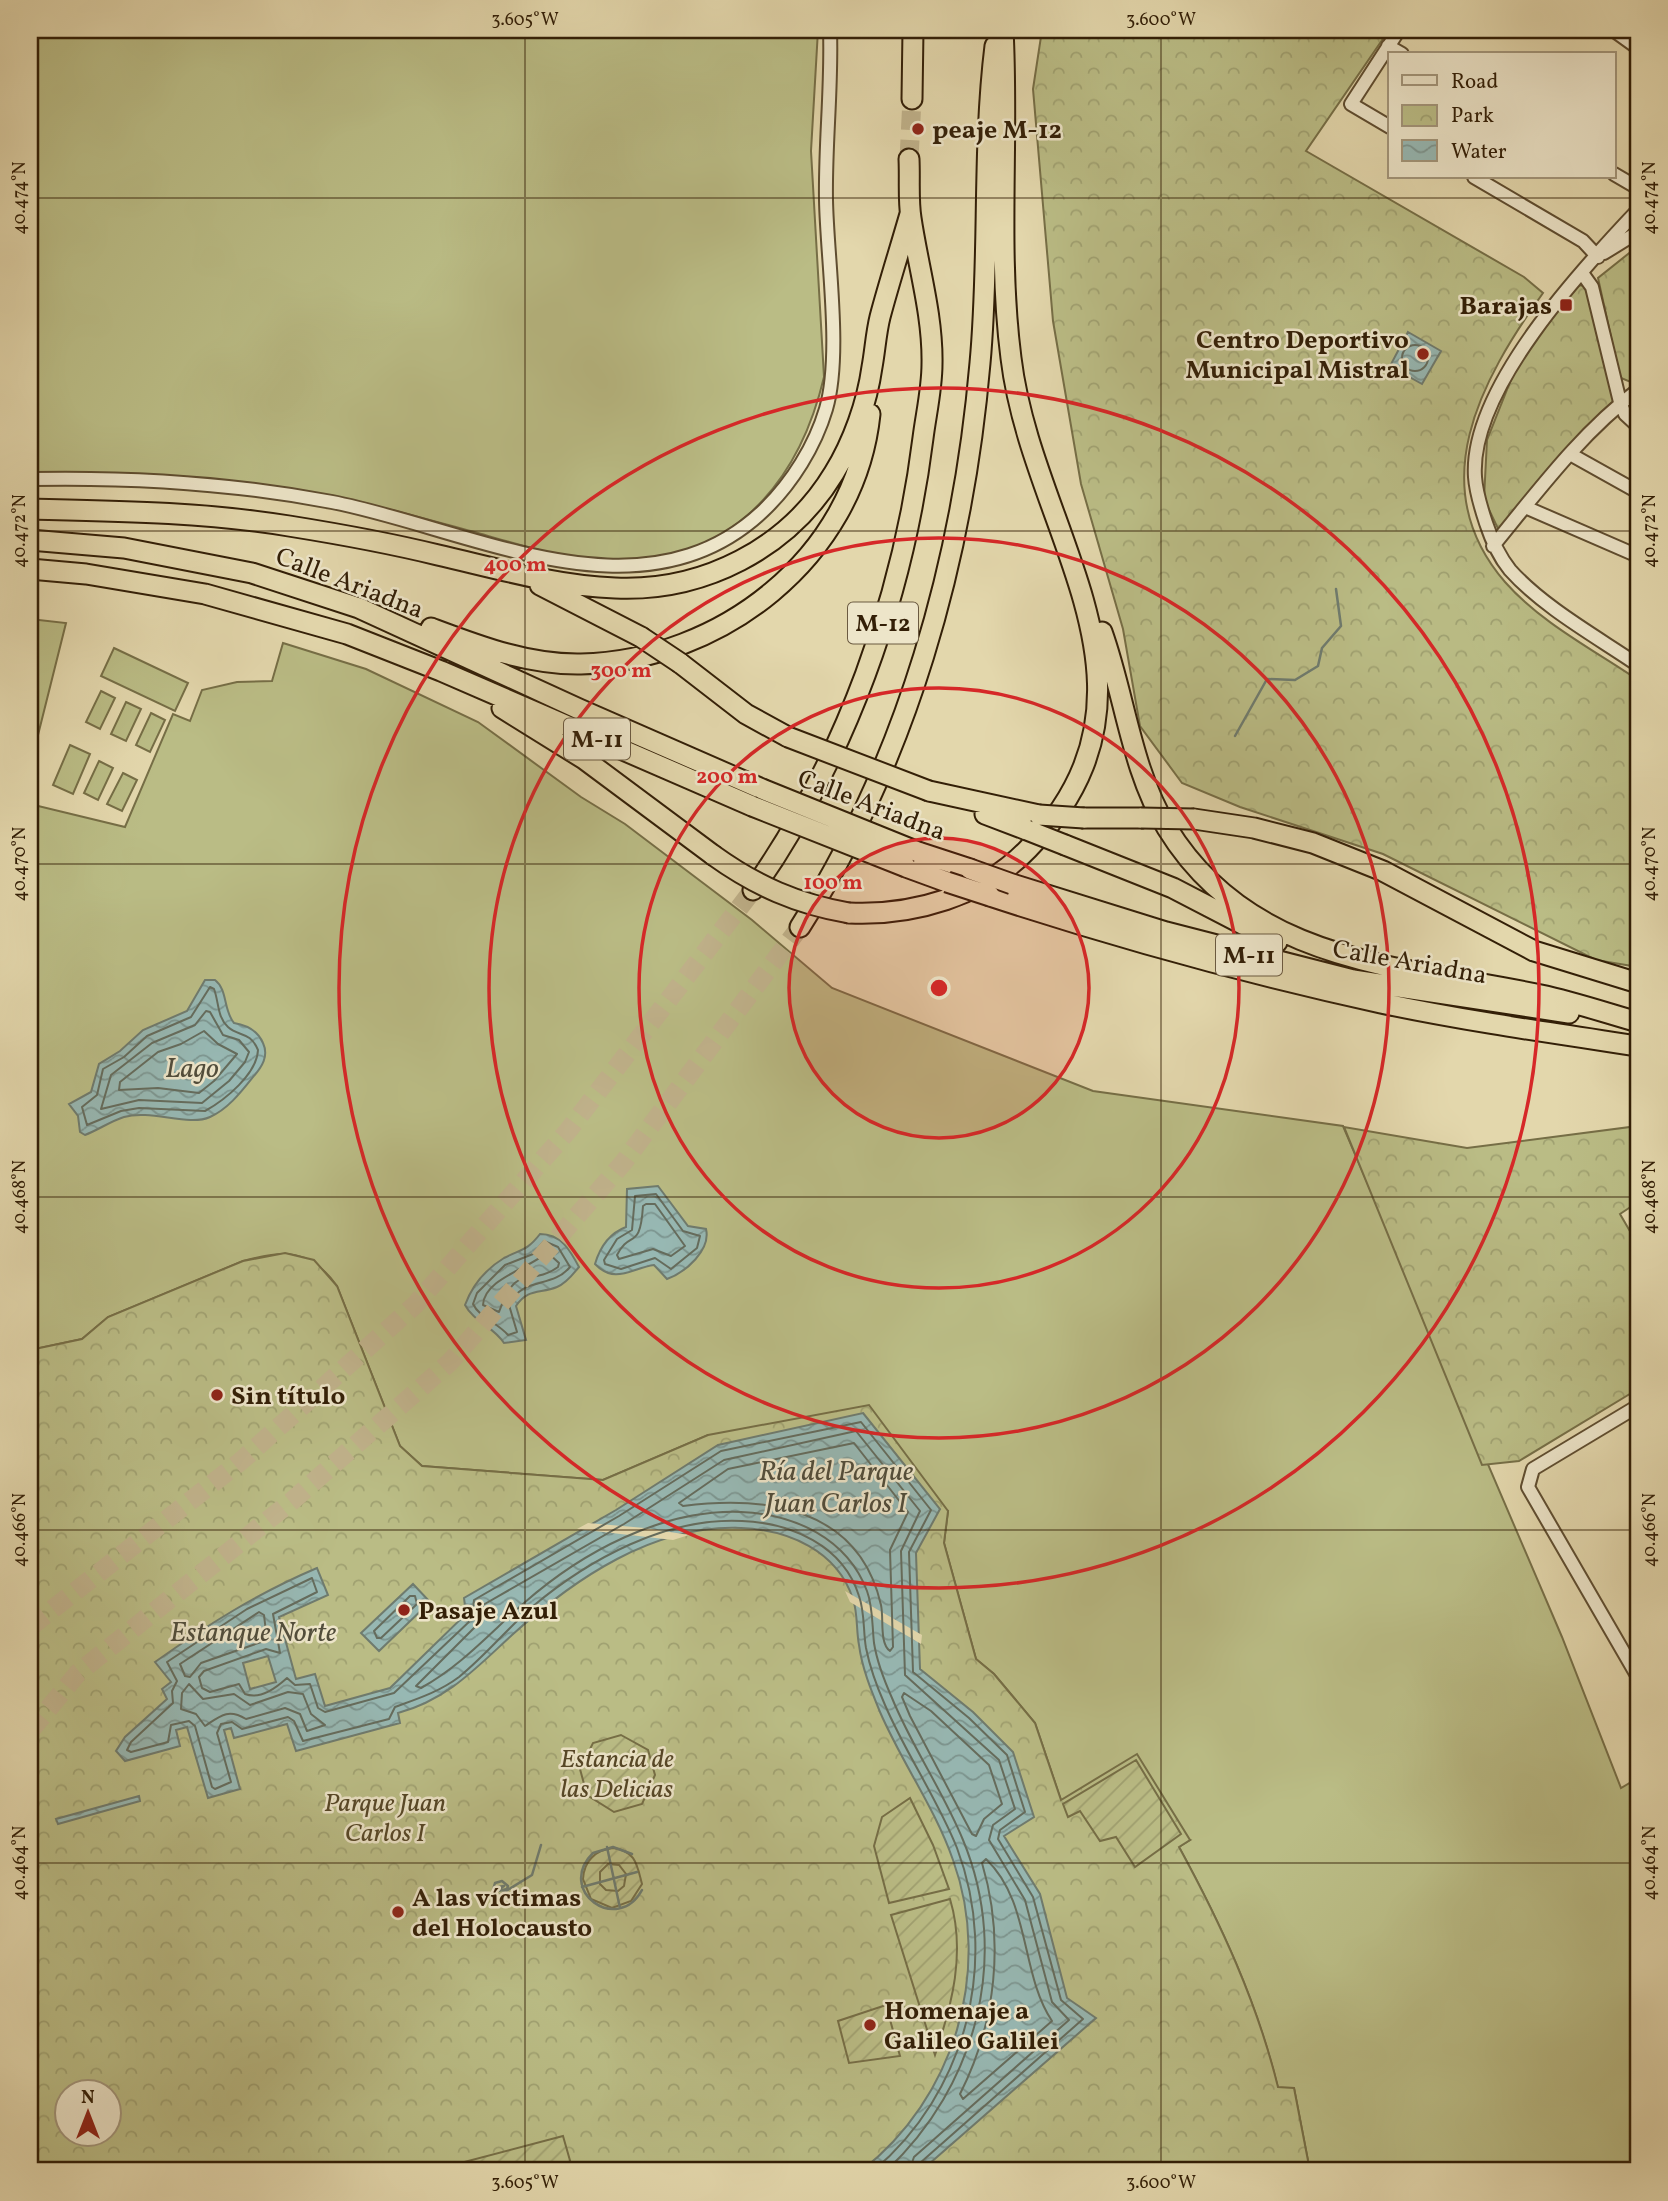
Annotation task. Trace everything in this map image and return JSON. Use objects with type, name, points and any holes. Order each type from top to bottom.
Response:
[{"type":"highway","points":[[912,99],[914,30]]},
{"type":"highway","name":"M-12","points":[[800,927],[857,822],[896,736],[935,622],[962,506],[981,361],[990,91],[997,30]]},
{"type":"highway","points":[[442,671],[584,759],[713,855],[769,890],[809,905],[849,913],[909,910],[947,900],[982,883],[1017,861],[1049,828],[1067,801],[1089,752],[1100,680],[1094,634],[1026,433],[1011,359],[1005,285],[1007,92],[1003,30]]},
{"type":"highway","name":"M-12","points":[[752,890],[781,848],[808,799],[854,703],[900,571],[919,471],[932,365],[930,330],[910,214],[909,159]]},
{"type":"highway","points":[[359,608],[395,615],[507,654],[579,664],[656,655],[740,617],[766,597],[806,558],[825,533],[848,492],[865,444],[879,320],[910,214]]},
{"type":"highway","points":[[30,509],[146,512],[286,525],[388,543],[505,570],[603,587],[643,588],[679,583],[716,573],[748,557],[793,523],[814,502],[834,473],[855,430],[872,371]]},
{"type":"highway","points":[[1049,502],[1085,582],[1108,649],[1146,786],[1167,828],[1216,888],[1283,932],[1341,956],[1544,995],[1638,1023]]},
{"type":"highway","name":"Calle Ariadna","points":[[30,540],[124,548],[252,573],[359,608],[579,709],[757,798]]},
{"type":"highway","name":"Calle Ariadna","points":[[30,569],[120,579],[218,598],[347,634],[912,859],[970,869],[1262,959],[1353,980],[1638,1023]]},
{"type":"highway","points":[[505,570],[560,594],[641,637],[746,714],[788,737],[1173,888],[1295,951],[1345,967],[1492,1002]]},
{"type":"highway","points":[[929,791],[1039,815],[1194,819],[1254,828],[1313,843],[1383,871],[1534,951],[1638,983]]},
{"type":"highway","name":"Calle Ariadna","points":[[912,859],[947,882],[1097,931],[1295,983],[1396,1006],[1638,1046]]},
{"type":"street","points":[[30,479],[160,480],[268,492],[333,503],[531,554],[594,566],[626,568],[666,563],[694,555],[734,535],[752,522],[792,480],[817,431],[830,391],[831,331],[825,160],[832,73],[830,30]]},
{"type":"street","points":[[1388,126],[1351,104],[1399,30]]},
{"type":"street","points":[[1613,30],[1638,48]]},
{"type":"street","points":[[1388,46],[1398,52]]},
{"type":"street","points":[[1616,175],[1638,188]]},
{"type":"street","points":[[1476,178],[1583,242],[1598,257]]},
{"type":"street","points":[[1638,210],[1558,299],[1517,356],[1479,438],[1475,475],[1480,507],[1493,546],[1511,571],[1564,614],[1638,665]]},
{"type":"street","points":[[1598,257],[1619,244],[1637,224]]},
{"type":"street","points":[[1620,229],[1637,224]]},
{"type":"street","points":[[1582,273],[1592,287],[1620,402],[1625,414],[1638,426]]},
{"type":"street","points":[[1493,546],[1570,454],[1620,402],[1638,390]]},
{"type":"street","points":[[1570,454],[1638,492]]},
{"type":"street","points":[[1525,507],[1638,556]]},
{"type":"street","points":[[1638,1406],[1533,1469],[1528,1479],[1531,1495],[1638,1677]]},
{"type":"green space","points":[[30,30],[818,30],[811,151],[824,377],[812,417],[796,453],[776,485],[751,512],[722,534],[688,550],[650,559],[608,561],[526,547],[373,505],[274,487],[170,476],[30,473]]},
{"type":"green space","points":[[1042,30],[1389,30],[1306,151],[1524,277],[1543,293],[1499,361],[1482,397],[1470,434],[1464,471],[1467,509],[1480,546],[1519,597],[1568,635],[1638,680],[1638,967],[1596,960],[1383,854],[1240,807],[1182,783],[1140,726],[1123,629],[1081,484],[1053,321],[1033,89]]},
{"type":"green space","points":[[1638,246],[1638,380],[1633,383],[1621,378],[1618,369],[1598,278]]},
{"type":"green space","points":[[1577,285],[1586,286],[1620,402],[1501,535],[1484,499],[1487,440],[1520,357]]},
{"type":"green space","points":[[30,619],[66,623],[30,767]]},
{"type":"green space","points":[[283,643],[366,669],[478,722],[581,797],[625,824],[752,920],[832,988],[1093,1091],[1343,1126],[1562,1637],[1621,1788],[1638,1778],[1638,2171],[1310,2171],[1294,2088],[1278,2088],[1249,1994],[1209,1905],[1179,1847],[1190,1840],[1061,1800],[1035,1723],[994,1674],[976,1659],[944,1543],[948,1511],[708,1435],[603,1480],[422,1466],[400,1446],[337,1286],[317,1265],[295,1255],[271,1255],[243,1261],[108,1317],[82,1339],[30,1350],[30,804],[125,827],[173,714],[190,721],[202,690],[237,682],[272,681]]},
{"type":"green space","points":[[114,648],[188,683],[175,711],[101,676]]},
{"type":"green space","points":[[101,691],[115,698],[100,729],[86,722]]},
{"type":"green space","points":[[126,702],[141,709],[126,741],[111,734]]},
{"type":"green space","points":[[151,713],[165,720],[150,752],[136,745]]},
{"type":"green space","points":[[70,745],[90,754],[73,794],[53,785]]},
{"type":"green space","points":[[99,761],[113,768],[98,800],[84,793]]},
{"type":"green space","points":[[123,773],[137,780],[122,811],[107,804]]},
{"type":"green space","points":[[1638,1126],[1638,1202],[1620,1214],[1638,1245],[1638,1389],[1519,1461],[1482,1465],[1344,1127],[1467,1148]]},
{"type":"green space","name":"Parque Juan Carlos I","points":[[285,1253],[314,1260],[337,1286],[400,1446],[422,1466],[603,1480],[708,1435],[869,1405],[948,1511],[944,1543],[976,1659],[994,1674],[1035,1723],[1061,1800],[1137,1754],[1190,1840],[1179,1847],[1209,1905],[1249,1994],[1278,2087],[1294,2088],[1310,2171],[30,2171],[30,1350],[82,1339],[108,1317],[243,1261]]},
{"type":"green space","name":"Estancia de las Delicias","points":[[621,1735],[648,1750],[655,1775],[642,1804],[614,1812],[587,1795],[580,1769],[593,1743]]},
{"type":"green space","points":[[1136,1760],[1181,1834],[1135,1867],[1116,1837],[1100,1841],[1080,1811],[1068,1817],[1063,1804]]},
{"type":"green space","points":[[910,1798],[933,1845],[949,1889],[889,1903],[874,1846],[882,1817]]},
{"type":"green space","points":[[607,1849],[621,1850],[631,1856],[637,1865],[642,1884],[631,1901],[612,1908],[591,1899],[583,1879],[588,1862]],"holes":[[[608,1864],[619,1865],[626,1874],[624,1886],[618,1891],[606,1890],[600,1884],[600,1872]]]},
{"type":"green space","points":[[950,1899],[955,1919],[957,1958],[947,2017],[935,2055],[891,1915]]},
{"type":"green space","points":[[886,2005],[900,2056],[849,2063],[838,2021]]},
{"type":"green space","points":[[563,2136],[573,2171],[430,2171]]},
{"type":"water","points":[[1408,332],[1441,351],[1422,384],[1390,366]]},
{"type":"water","name":"Lago","points":[[205,980],[215,980],[219,984],[234,1023],[251,1029],[263,1043],[264,1061],[244,1088],[223,1109],[201,1120],[135,1115],[119,1119],[85,1135],[80,1132],[78,1116],[69,1104],[91,1092],[99,1064],[120,1051],[143,1030],[187,1011]]},
{"type":"water","points":[[658,1186],[688,1226],[706,1229],[707,1237],[701,1252],[689,1266],[667,1279],[654,1265],[624,1274],[602,1270],[595,1264],[606,1241],[626,1227],[627,1189]]},
{"type":"water","points":[[540,1234],[559,1240],[579,1267],[561,1285],[530,1294],[521,1300],[516,1306],[526,1340],[504,1343],[495,1332],[473,1316],[465,1305],[480,1279],[497,1262],[527,1247]]},
{"type":"water","name":"Ría del Parque Juan Carlos I","points":[[863,1413],[940,1509],[916,1553],[920,1669],[973,1712],[1013,1752],[1034,1817],[1004,1836],[1040,1894],[1067,1998],[1096,2018],[921,2171],[861,2171],[893,2142],[920,2108],[942,2070],[957,2030],[966,1988],[969,1945],[964,1902],[946,1841],[889,1731],[870,1687],[860,1654],[856,1610],[846,1582],[823,1556],[809,1546],[776,1533],[741,1528],[709,1529],[677,1535],[647,1545],[589,1575],[562,1594],[460,1682],[431,1700],[398,1713],[400,1723],[296,1751],[287,1724],[234,1738],[231,1728],[224,1730],[240,1789],[208,1798],[187,1727],[176,1730],[180,1746],[125,1761],[116,1751],[125,1737],[167,1699],[162,1689],[171,1682],[155,1662],[274,1588],[317,1568],[328,1595],[279,1617],[296,1679],[315,1674],[325,1706],[390,1688],[466,1614],[464,1598],[616,1510],[718,1445]],"holes":[[[268,1656],[276,1682],[250,1689],[243,1663]]]},
{"type":"water","points":[[413,1584],[430,1602],[379,1651],[361,1633]]},
{"type":"water","points":[[139,1796],[140,1801],[58,1824],[56,1819]]},
{"type":"pier","points":[[588,1523],[689,1535],[673,1540],[577,1529]]},
{"type":"pier","points":[[845,1591],[922,1635],[921,1644],[850,1602]]},
{"type":"waterway","points":[[1235,736],[1267,679],[1295,680],[1318,666],[1322,648],[1341,626],[1336,589]]},
{"type":"waterway","points":[[501,1888],[504,1886],[498,1887],[498,1891],[507,1889],[508,1886],[502,1881],[495,1883],[493,1890],[498,1896],[532,1875],[541,1845]]},
{"type":"waterway","points":[[607,1847],[620,1908]]},
{"type":"waterway","points":[[632,1854],[613,1847],[593,1853],[583,1867],[581,1881],[585,1893],[594,1903],[606,1908],[619,1909],[631,1903],[642,1890]]},
{"type":"waterway","points":[[582,1887],[637,1872]]},
{"type":"tunnel","points":[[909,159],[912,99]]},
{"type":"tunnel","points":[[30,1627],[241,1461],[415,1305],[567,1132],[753,890]]},
{"type":"tunnel","points":[[30,1731],[78,1673],[293,1500],[450,1362],[623,1163],[800,927]]},
{"type":"place","name":"peaje M-12","points":[[918,129]]},
{"type":"place","name":"Barajas","points":[[1566,305]]},
{"type":"place","name":"Centro Deportivo Municipal Mistral","points":[[1423,354]]},
{"type":"place","name":"Sin título","points":[[217,1395]]},
{"type":"place","name":"Pasaje Azul","points":[[404,1610]]},
{"type":"place","name":"A las víctimas del Holocausto","points":[[398,1912]]},
{"type":"place","name":"Homenaje a Galileo Galilei","points":[[870,2025]]},
{"type":"water label","name":"Estanque Norte","points":[[253,1631]]}]
